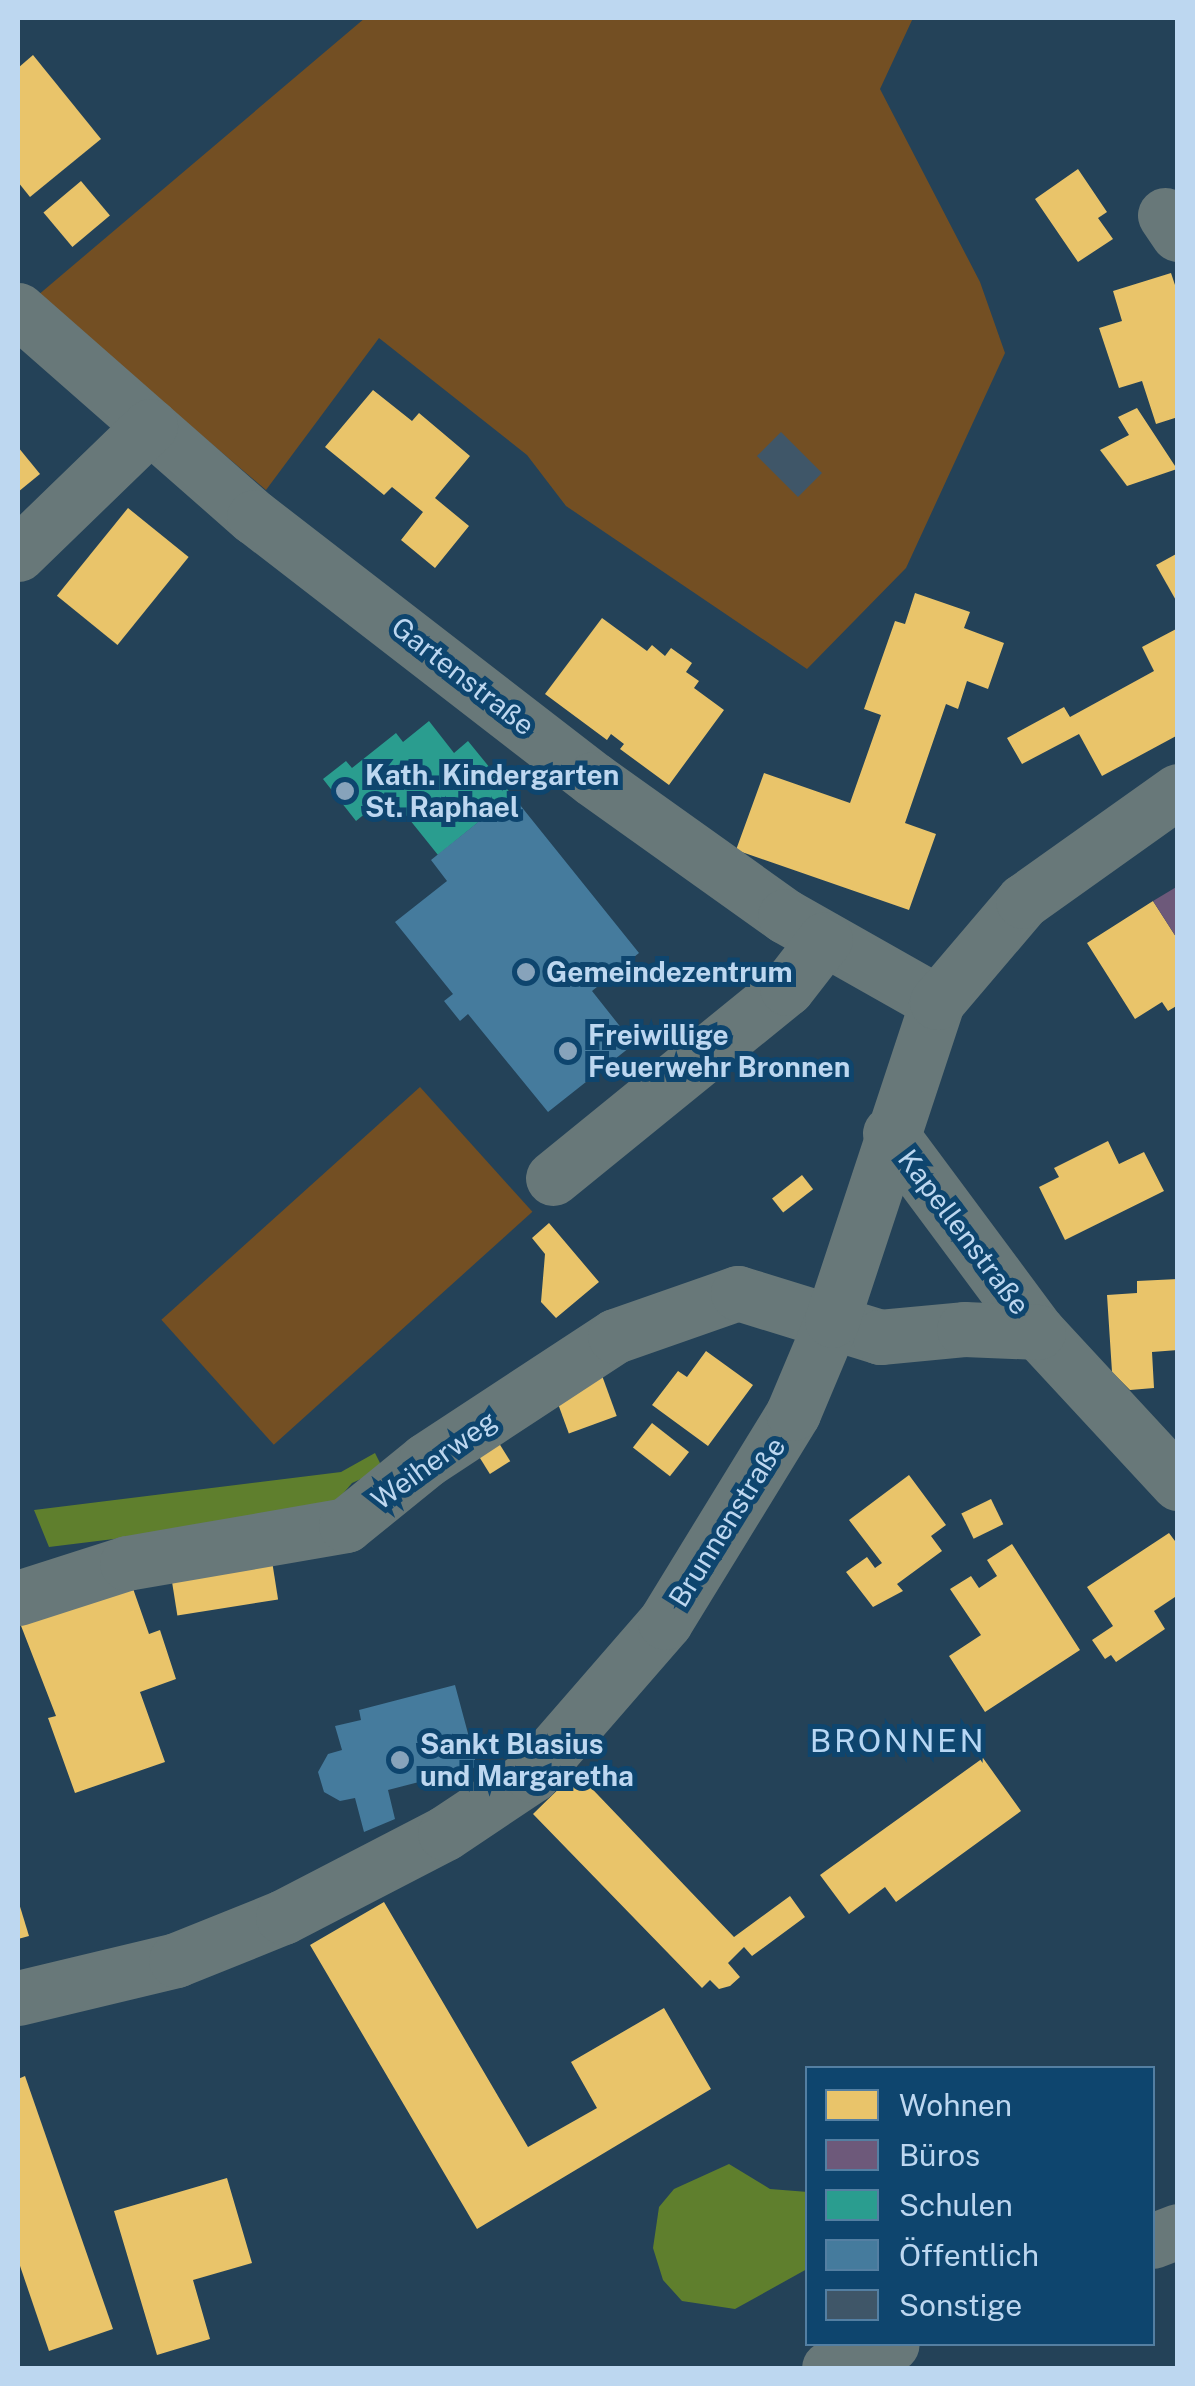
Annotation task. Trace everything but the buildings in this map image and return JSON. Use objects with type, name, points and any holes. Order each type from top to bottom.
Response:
[{"type":"street","name":"Gartenstraße","points":[[18,310],[254,517],[593,779],[825,939],[937,1002]]},
{"type":"street","points":[[18,554],[150,426]]},
{"type":"street","name":"Brunnenstraße","points":[[18,1998],[176,1960],[282,1917],[445,1833],[532,1776],[665,1622],[793,1414],[832,1320],[890,1133],[937,1002],[1023,902],[1178,791]]},
{"type":"street","points":[[553,1178],[787,988],[825,939]]},
{"type":"street","name":"Kapellenstraße","points":[[890,1133],[1038,1332],[1178,1483]]},
{"type":"street","name":"Weiherweg","points":[[18,1598],[127,1563],[346,1525],[426,1460],[615,1336],[738,1292],[832,1320]]},
{"type":"street","name":"Kapellenstraße","points":[[832,1320],[880,1337],[964,1329],[1038,1332]]},
{"type":"street","points":[[829,2368],[887,2346]]},
{"type":"shaded area","points":[[365,18],[913,18],[880,89],[980,282],[1005,353],[906,568],[807,669],[566,506],[527,455],[379,338],[266,490],[37,296]]},
{"type":"shaded area","points":[[420,1087],[532,1212],[274,1445],[161,1320]]},
{"type":"shaded area","points":[[375,1453],[383,1469],[352,1483],[335,1503],[195,1529],[49,1547],[34,1510],[341,1472]]},
{"type":"shaded area","points":[[729,2164],[770,2189],[805,2192],[805,2270],[735,2309],[682,2301],[663,2280],[653,2248],[659,2207],[674,2189]]},
{"type":"place","name":"Kath. Kindergarten St. Raphael","points":[[345,791]]},
{"type":"place","name":"Gemeindezentrum","points":[[526,972]]},
{"type":"place","name":"Freiwillige Feuerwehr Bronnen","points":[[568,1051]]},
{"type":"place","name":"Sankt Blasius und Margaretha","points":[[400,1760]]},
{"type":"district","name":"BRONNEN","points":[[898,1741]]}]
